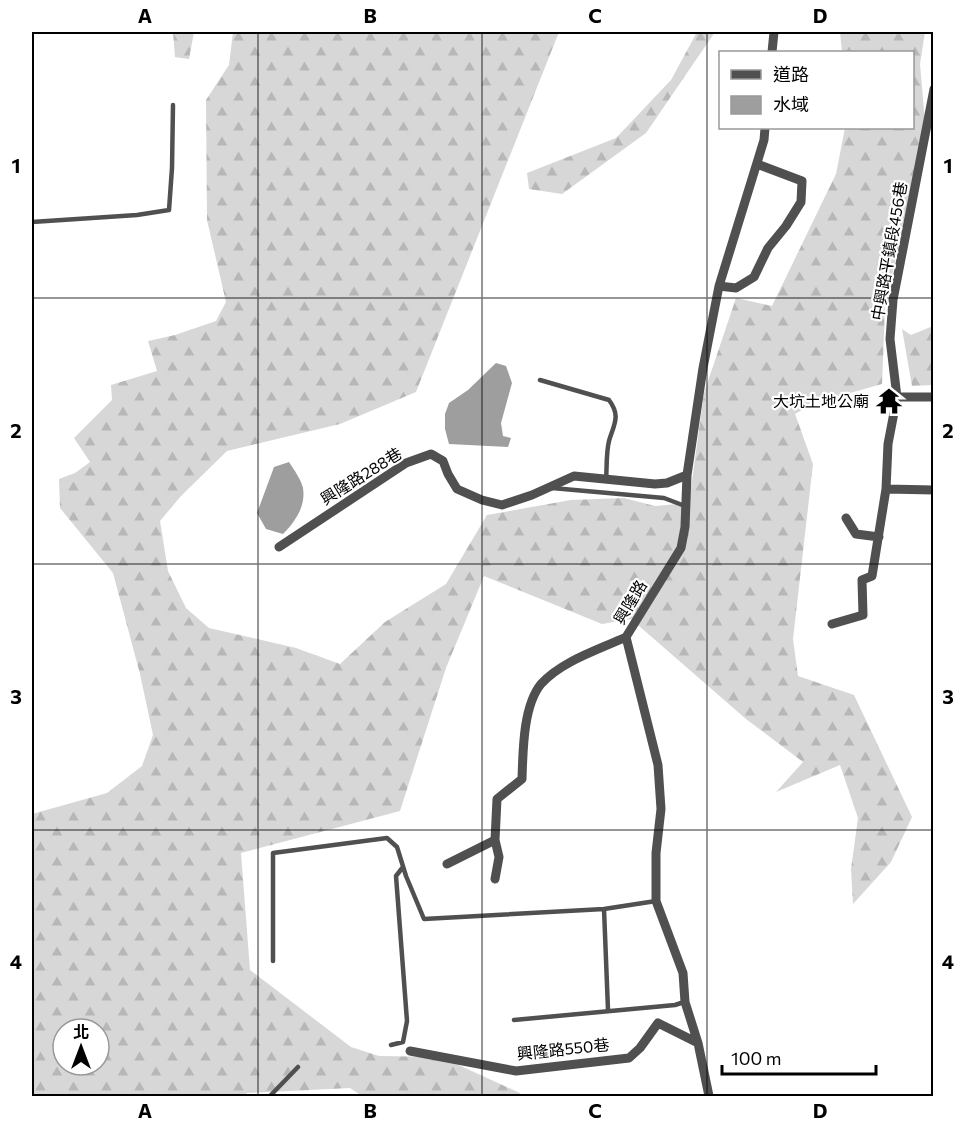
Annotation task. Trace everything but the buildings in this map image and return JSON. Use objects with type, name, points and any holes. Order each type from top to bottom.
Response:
[{"type":"street","points":[[772,51],[774,32]]},
{"type":"street","name":"中興路平鎮段456巷","points":[[832,624],[863,615],[862,580],[872,576],[886,489],[888,444],[897,398],[890,339],[893,300],[933,89]]},
{"type":"street","name":"興隆路","points":[[709,1096],[698,1043],[685,1002],[683,973],[656,901],[656,853],[661,809],[658,765],[626,637],[681,548],[687,475],[703,368],[719,285],[757,164],[765,129]]},
{"type":"street","points":[[719,285],[736,288],[754,277],[768,248],[786,226],[801,202],[802,181],[757,164]]},
{"type":"street","points":[[897,398],[933,397]]},
{"type":"street","name":"興隆路288巷","points":[[279,547],[406,463],[431,454],[442,461],[457,489],[482,500],[502,505],[574,476],[655,484],[668,483],[687,475]]},
{"type":"street","points":[[886,489],[933,490]]},
{"type":"street","points":[[846,518],[856,534],[879,537]]},
{"type":"street","points":[[495,879],[499,857],[495,840],[497,799],[522,779],[524,742],[530,709],[541,685],[562,667],[626,637]]},
{"type":"street","points":[[447,864],[495,840]]},
{"type":"street","name":"興隆路550巷","points":[[410,1051],[516,1071],[630,1058],[658,1023],[698,1043]]},
{"type":"lane","points":[[32,222],[169,210],[173,105]]},
{"type":"lane","points":[[540,380],[609,400],[616,408],[615,425],[609,442],[606,480]]},
{"type":"lane","points":[[548,488],[664,498],[685,506]]},
{"type":"lane","points":[[273,961],[273,853],[387,838],[397,847],[424,919],[604,909],[656,901]]},
{"type":"lane","points":[[391,1045],[402,1042],[407,1021],[396,876],[403,867]]},
{"type":"lane","points":[[604,909],[608,1010]]},
{"type":"lane","points":[[514,1020],[675,1005],[685,1002]]},
{"type":"lane","points":[[270,1096],[298,1066]]},
{"type":"green space","points":[[173,32],[194,32],[189,59],[175,57]]},
{"type":"green space","points":[[233,32],[559,32],[416,392],[340,424],[227,451],[181,496],[160,521],[168,571],[186,608],[209,628],[296,648],[340,664],[385,622],[446,584],[487,515],[571,500],[624,498],[655,506],[689,503],[704,393],[736,298],[772,306],[836,174],[845,129],[914,129],[914,51],[842,51],[840,32],[925,32],[920,64],[925,122],[885,308],[882,384],[814,403],[795,414],[813,464],[793,639],[798,676],[854,695],[912,817],[891,862],[853,904],[851,869],[858,818],[840,765],[776,792],[803,762],[746,719],[631,619],[602,624],[484,576],[446,668],[400,811],[241,853],[250,970],[351,1047],[379,1056],[441,1057],[520,1093],[519,1096],[362,1096],[350,1088],[247,1093],[244,1096],[32,1096],[32,814],[107,793],[142,766],[153,735],[140,674],[113,573],[60,508],[59,479],[75,473],[90,462],[74,438],[112,400],[111,385],[157,371],[148,341],[175,335],[216,321],[226,302],[207,220],[206,100],[229,65]]},
{"type":"green space","points":[[697,32],[715,32],[646,133],[562,194],[529,189],[527,173],[616,138],[671,80]]},
{"type":"green space","points":[[933,326],[933,385],[912,386],[902,329],[911,335]]},
{"type":"water","points":[[496,363],[506,366],[512,383],[501,423],[503,436],[511,438],[508,447],[449,444],[445,429],[445,414],[449,403],[468,390]]},
{"type":"water","points":[[289,462],[301,481],[303,501],[299,513],[283,534],[266,529],[257,513],[274,467]]},
{"type":"place","name":"大坑土地公廟","points":[[889,401]]}]
